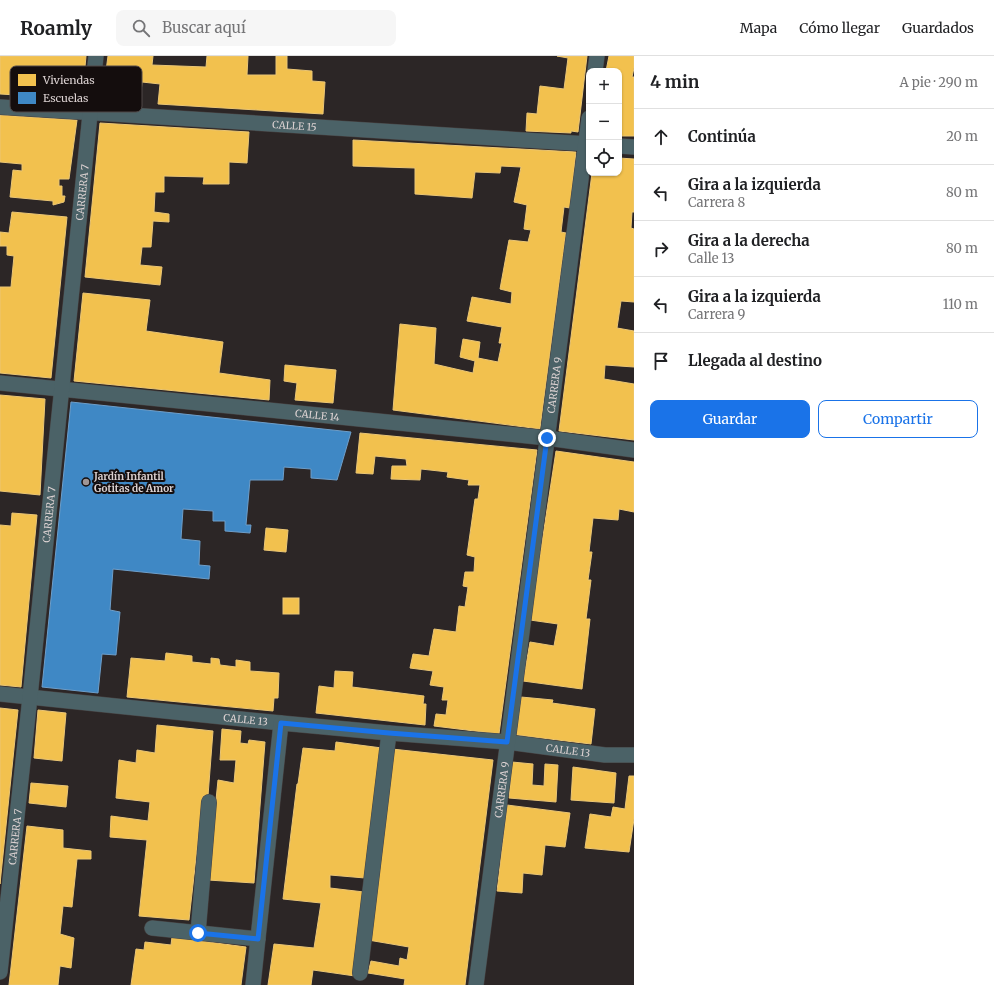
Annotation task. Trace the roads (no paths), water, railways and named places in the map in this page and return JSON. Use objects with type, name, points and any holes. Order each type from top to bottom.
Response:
[{"type":"street","name":"CARRERA 7","points":[[95,66],[96,56]]},
{"type":"street","points":[[595,68],[597,56]]},
{"type":"street","name":"CALLE 15","points":[[0,107],[10,108]]},
{"type":"street","name":"CARRERA 7","points":[[0,972],[30,698],[90,112]]},
{"type":"street","name":"CALLE 15","points":[[90,112],[586,144]]},
{"type":"street","points":[[622,146],[634,147]]},
{"type":"street","name":"CARRERA 9","points":[[476,985],[586,151]]},
{"type":"street","name":"CALLE 14","points":[[0,383],[62,388],[547,438],[634,450]]},
{"type":"street","name":"CALLE 13","points":[[0,694],[281,723],[507,742],[606,755],[634,755]]},
{"type":"street","points":[[253,985],[281,723]]},
{"type":"street","points":[[360,973],[389,733]]},
{"type":"street","points":[[198,933],[210,802]]},
{"type":"street","points":[[152,928],[258,939]]},
{"type":"place","name":"Jardín Infantil Gotitas de Amor","points":[[86,482]]}]
